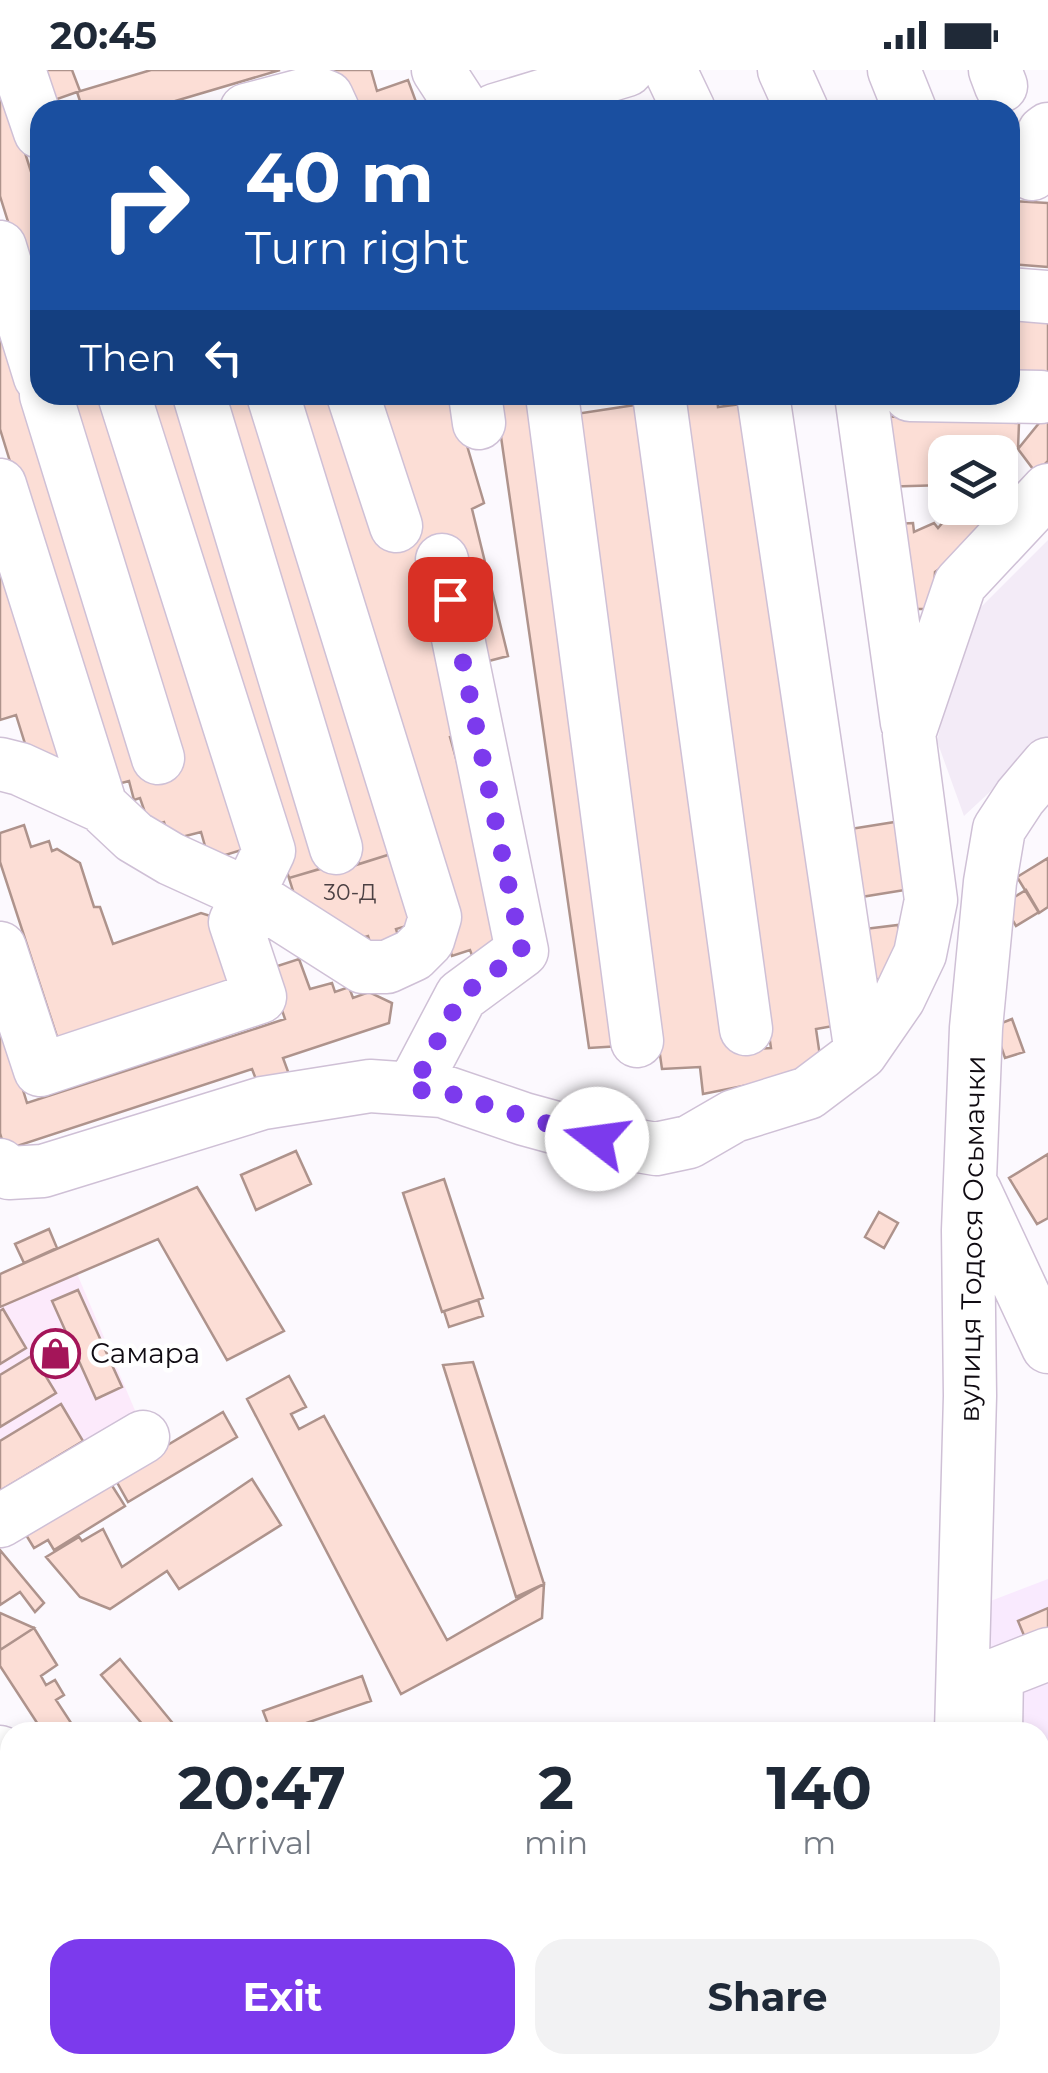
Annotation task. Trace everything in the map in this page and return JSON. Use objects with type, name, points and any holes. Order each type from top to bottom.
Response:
[{"type":"street","points":[[19,70],[30,102]]},
{"type":"street","points":[[438,70],[486,100],[627,70]]},
{"type":"street","points":[[670,70],[684,100]]},
{"type":"street","points":[[784,70],[798,100]]},
{"type":"street","points":[[894,70],[906,100]]},
{"type":"street","points":[[286,100],[314,92],[328,100]]},
{"type":"street","points":[[0,247],[30,344]]},
{"type":"street","points":[[1020,295],[1048,297]]},
{"type":"street","points":[[1020,397],[1041,397]]},
{"type":"street","points":[[49,405],[158,758]]},
{"type":"street","points":[[0,948],[40,1070],[260,997],[235,922],[269,851],[127,405]]},
{"type":"street","points":[[202,405],[336,848]]},
{"type":"street","points":[[0,764],[20,769],[101,806],[134,837],[158,852],[250,895],[362,967],[387,968],[413,955],[428,940],[435,917],[276,405]]},
{"type":"street","points":[[356,405],[396,526]]},
{"type":"street","points":[[553,405],[637,1041]]},
{"type":"street","points":[[661,405],[746,1029]]},
{"type":"street","points":[[764,405],[861,1053]]},
{"type":"street","points":[[0,1165],[9,1173],[43,1172],[263,1103],[370,1086],[442,1091],[597,1139],[656,1150],[689,1142],[734,1116],[808,1093],[861,1053],[899,998],[920,954],[930,900],[862,405]]},
{"type":"street","points":[[0,485],[101,806]]},
{"type":"street","points":[[909,734],[960,584],[1048,490]]},
{"type":"street","points":[[412,1090],[461,996],[522,951],[442,560]]},
{"type":"street","name":"вулиця Тодося Осьмачки","points":[[961,1722],[976,1028],[999,829],[1020,796],[1048,764]]},
{"type":"street","points":[[970,1181],[1048,1348]]},
{"type":"street","points":[[0,1520],[143,1436]]},
{"type":"street","points":[[996,1722],[997,1674],[1048,1654]]},
{"type":"shaded area","points":[[1048,540],[1048,738],[964,816],[937,741],[965,623]]},
{"type":"shaded area","name":"Самара","points":[[67,1250],[142,1427],[0,1510],[0,1280]]},
{"type":"shaded area","points":[[1048,1579],[1048,1722],[975,1722],[980,1605]]},
{"type":"building","points":[[35,70],[72,70],[80,91],[45,100]]},
{"type":"building","points":[[151,70],[280,70],[179,100],[80,100],[77,92]]},
{"type":"building","points":[[334,70],[371,70],[377,91],[408,80],[415,100],[344,100]]},
{"type":"building","points":[[0,74],[30,168],[30,292],[0,196]]},
{"type":"building","points":[[1020,202],[1048,203],[1048,267],[1020,265]]},
{"type":"building","points":[[0,298],[30,345],[30,405],[105,405],[245,849],[209,860],[201,832],[170,840],[164,822],[150,827],[140,798],[134,800],[129,781],[110,786],[0,429]]},
{"type":"building","points":[[1020,316],[1048,317],[1048,393],[1020,391]]},
{"type":"building","points":[[143,405],[179,405],[324,868],[289,878]]},
{"type":"building","points":[[217,405],[257,405],[394,853],[359,864]]},
{"type":"building","points":[[298,405],[455,405],[484,503],[472,509],[508,656],[477,664],[473,729],[450,737],[509,946],[473,958],[470,950],[452,956]]},
{"type":"building","points":[[496,405],[531,405],[621,1046],[589,1048]]},
{"type":"building","points":[[635,405],[733,1050],[771,1048],[675,405],[741,405],[839,1025],[816,1029],[822,1070],[703,1094],[700,1067],[662,1069],[569,415]]},
{"type":"building","points":[[1048,412],[1048,461],[1036,473],[1018,449]]},
{"type":"building","points":[[879,416],[1019,423],[1018,449],[1018,435],[928,435],[928,486],[878,487]]},
{"type":"building","points":[[913,523],[914,532],[930,525],[985,525],[963,553],[935,572],[933,609],[895,609],[895,524]]},
{"type":"building","points":[[0,537],[67,755],[32,766],[16,715],[0,720]]},
{"type":"building","points":[[901,821],[911,889],[855,898],[844,830]]},
{"type":"building","points":[[24,825],[31,847],[49,841],[52,851],[57,849],[80,863],[94,907],[100,907],[113,944],[201,913],[217,918],[239,984],[59,1043],[0,862],[0,833]]},
{"type":"building","points":[[394,853],[417,923],[396,929],[400,942],[373,951],[368,936],[342,944],[299,910],[289,878],[342,862],[344,869]]},
{"type":"building","points":[[1048,858],[1048,907],[1039,913],[1017,877]]},
{"type":"building","points":[[1026,890],[1039,912],[1016,926],[1003,904]]},
{"type":"building","points":[[898,925],[902,960],[891,978],[862,981],[856,930]]},
{"type":"building","points":[[299,959],[310,989],[332,983],[335,992],[349,987],[353,998],[369,992],[392,1003],[389,1023],[283,1058],[290,1077],[259,1087],[252,1069],[5,1150],[0,1133],[0,1015],[27,1103],[285,1019],[268,969]]},
{"type":"building","points":[[1012,1019],[1024,1052],[1005,1058],[994,1026]]},
{"type":"building","points":[[296,1151],[311,1184],[256,1210],[241,1175]]},
{"type":"building","points":[[1048,1154],[1048,1218],[1037,1224],[1009,1178]]},
{"type":"building","points":[[444,1179],[483,1298],[442,1312],[403,1193]]},
{"type":"building","points":[[197,1187],[284,1331],[227,1360],[158,1239],[0,1307],[0,1274]]},
{"type":"building","points":[[879,1212],[898,1223],[884,1248],[865,1237]]},
{"type":"building","points":[[49,1229],[57,1248],[24,1263],[15,1244]]},
{"type":"building","points":[[78,1290],[122,1387],[96,1399],[52,1301]]},
{"type":"building","points":[[478,1300],[483,1316],[449,1327],[444,1311]]},
{"type":"building","points":[[3,1309],[26,1348],[0,1364],[0,1311]]},
{"type":"building","points":[[33,1355],[56,1393],[0,1427],[0,1375]]},
{"type":"building","points":[[473,1362],[544,1584],[516,1597],[443,1365]]},
{"type":"building","points":[[289,1376],[306,1407],[291,1414],[299,1429],[324,1416],[447,1640],[544,1584],[542,1618],[401,1694],[247,1399]]},
{"type":"building","points":[[61,1404],[83,1441],[0,1491],[0,1441]]},
{"type":"building","points":[[223,1412],[237,1437],[128,1502],[114,1477]]},
{"type":"building","points":[[252,1479],[281,1525],[179,1589],[167,1571],[110,1609],[80,1597],[46,1557],[79,1537],[82,1541],[103,1529],[122,1567]]},
{"type":"building","points":[[111,1484],[125,1506],[54,1550],[48,1540],[34,1548],[23,1530]]},
{"type":"building","points":[[0,1550],[44,1603],[35,1612],[20,1592],[0,1605]]},
{"type":"building","points":[[1048,1608],[1048,1643],[1030,1650],[1018,1621]]},
{"type":"building","points":[[0,1613],[34,1628],[0,1650]]},
{"type":"building","points":[[34,1628],[57,1665],[41,1676],[46,1685],[55,1680],[64,1695],[56,1700],[70,1722],[36,1722],[0,1666],[0,1650]]},
{"type":"building","points":[[120,1659],[172,1722],[141,1722],[101,1675]]},
{"type":"building","points":[[362,1676],[371,1701],[309,1722],[267,1722],[263,1711]]},
{"type":"place","name":"Самара","points":[[55,1353]]},
{"type":"route","points":[[450,599],[522,951],[461,996],[412,1090],[442,1091],[597,1139]]}]
